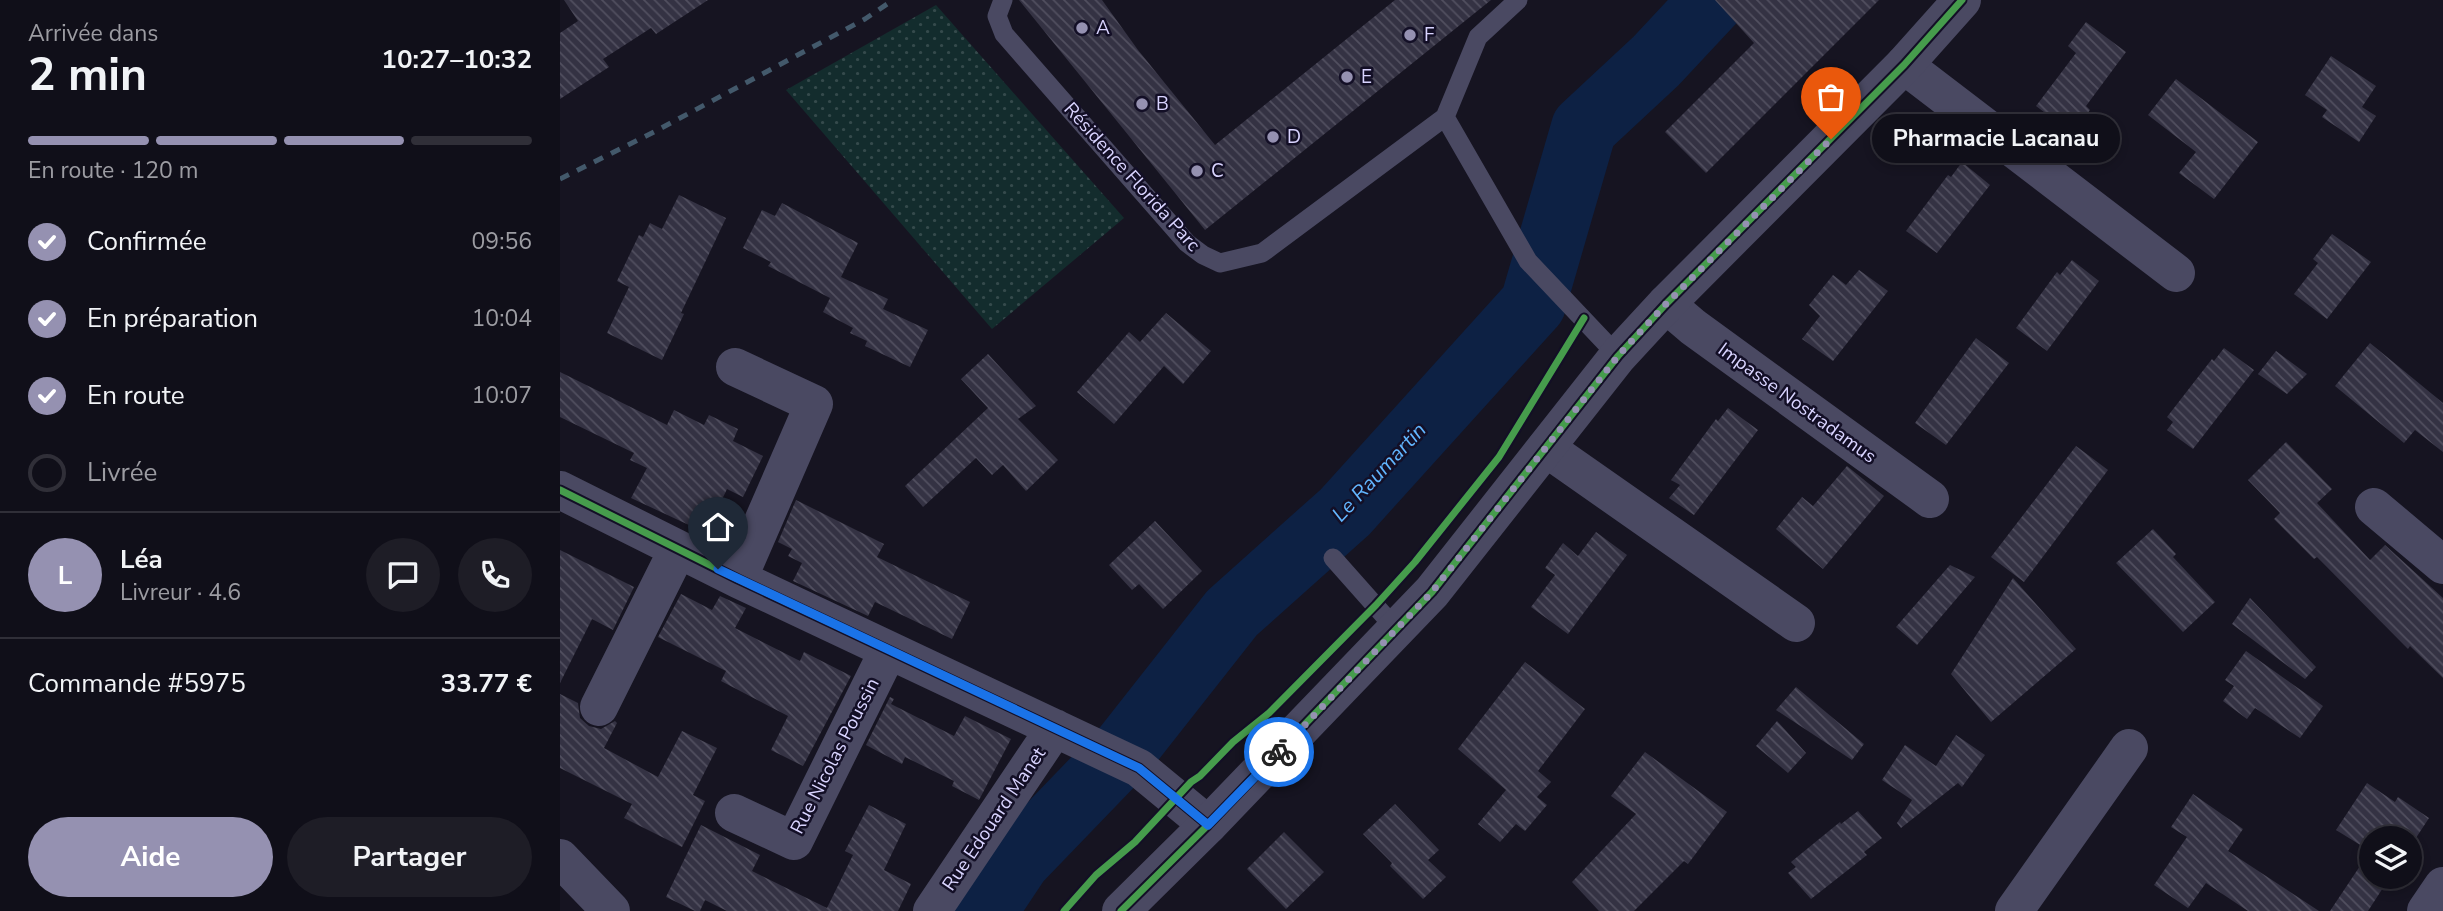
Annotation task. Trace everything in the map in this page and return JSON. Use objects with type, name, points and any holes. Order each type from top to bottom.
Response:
[{"type":"street","points":[[1121,911],[1208,825],[1432,592],[1618,356],[1666,304],[1904,65],[1962,0]]},
{"type":"street","points":[[1904,65],[2176,273]]},
{"type":"street","name":"Impasse Nostradamus","points":[[1666,304],[1693,327],[1930,499]]},
{"type":"street","points":[[735,366],[814,404],[738,579]]},
{"type":"street","points":[[1546,448],[1796,623]]},
{"type":"street","points":[[560,490],[738,579],[1139,768],[1208,825]]},
{"type":"street","points":[[2374,507],[2443,565]]},
{"type":"street","points":[[599,707],[678,549]]},
{"type":"street","name":"Rue Nicolas Poussin","points":[[734,813],[794,841],[888,651]]},
{"type":"street","name":"Rue Edouard Manet","points":[[932,911],[1055,728]]},
{"type":"street","points":[[2014,911],[2129,748]]},
{"type":"street","points":[[560,858],[611,911]]},
{"type":"street","points":[[2426,911],[2443,886]]},
{"type":"lane","name":"Résidence Florida Parc","points":[[1003,0],[997,16],[1004,34],[1187,243],[1220,263],[1262,253],[1446,117]]},
{"type":"lane","points":[[1518,0],[1478,37],[1446,117],[1528,261],[1618,356]]},
{"type":"lane","points":[[1333,558],[1396,629]]},
{"type":"green space","points":[[936,5],[1124,218],[992,329],[786,90]]},
{"type":"building","points":[[564,0],[708,0],[656,34],[651,28],[603,59],[609,67],[560,99],[560,33],[578,21]]},
{"type":"building","points":[[1019,0],[1102,0],[1138,50],[1215,145],[1395,0],[1491,0],[1205,230]]},
{"type":"building","points":[[1715,0],[1879,0],[1706,173],[1665,132],[1754,43]]},
{"type":"building","points":[[2086,22],[2126,52],[2086,106],[2090,110],[2072,133],[2036,106],[2076,53],[2068,46]]},
{"type":"building","points":[[2331,56],[2376,86],[2362,107],[2376,116],[2359,142],[2322,117],[2327,110],[2305,95]]},
{"type":"building","points":[[2176,79],[2258,142],[2214,199],[2179,173],[2196,152],[2148,115]]},
{"type":"building","points":[[1962,162],[1990,185],[1937,253],[1906,231],[1948,175],[1951,177]]},
{"type":"building","points":[[679,195],[726,218],[662,360],[607,333],[629,287],[617,281],[639,235],[643,237],[650,223],[662,229]]},
{"type":"building","points":[[782,203],[858,243],[841,277],[888,299],[883,309],[928,330],[910,367],[865,346],[867,341],[850,333],[853,328],[823,312],[830,298],[768,266],[771,262],[743,248],[762,210],[775,216]]},
{"type":"building","points":[[2332,234],[2371,262],[2327,319],[2294,294],[2318,263],[2313,259]]},
{"type":"building","points":[[2072,260],[2099,281],[2047,351],[2016,328],[2057,272],[2060,275]]},
{"type":"building","points":[[1859,270],[1888,291],[1833,361],[1802,339],[1820,316],[1809,305],[1833,275],[1846,285]]},
{"type":"building","points":[[1166,313],[1211,351],[1183,384],[1164,366],[1114,424],[1077,392],[1129,332],[1140,342]]},
{"type":"building","points":[[1976,338],[2009,363],[1946,445],[1915,423]]},
{"type":"building","points":[[2370,343],[2443,403],[2443,452],[2415,430],[2404,443],[2335,386]]},
{"type":"building","points":[[2224,348],[2254,370],[2193,449],[2167,430],[2173,422],[2167,417],[2212,359],[2214,361]]},
{"type":"building","points":[[2276,351],[2307,374],[2287,394],[2258,374]]},
{"type":"building","points":[[988,354],[1036,406],[1018,419],[1058,460],[1026,491],[1003,465],[992,475],[976,458],[923,507],[905,486],[988,408],[961,379]]},
{"type":"building","points":[[560,372],[667,425],[674,410],[704,425],[709,415],[738,429],[733,441],[763,456],[743,497],[727,489],[706,533],[631,498],[647,468],[630,460],[634,453],[560,417]]},
{"type":"building","points":[[1728,408],[1758,430],[1694,515],[1669,498],[1680,485],[1671,480],[1716,419],[1718,421]]},
{"type":"building","points":[[2286,442],[2332,489],[2317,503],[2370,560],[2385,545],[2443,598],[2443,678],[2410,646],[2408,649],[2317,557],[2314,559],[2274,519],[2280,513],[2248,480]]},
{"type":"building","points":[[2076,446],[2108,470],[2024,582],[1991,557]]},
{"type":"building","points":[[1847,466],[1884,496],[1823,569],[1776,529],[1802,497],[1813,506]]},
{"type":"building","points":[[796,500],[884,544],[877,557],[970,602],[952,639],[875,602],[868,616],[793,581],[802,563],[788,556],[792,549],[778,542]]},
{"type":"building","points":[[1155,521],[1202,571],[1163,609],[1139,584],[1132,590],[1109,565]]},
{"type":"building","points":[[2153,529],[2176,554],[2173,557],[2215,602],[2183,632],[2116,563]]},
{"type":"building","points":[[1596,532],[1627,555],[1568,634],[1531,607],[1555,575],[1545,568],[1563,543],[1578,556]]},
{"type":"building","points":[[560,550],[634,587],[613,630],[592,619],[560,683]]},
{"type":"building","points":[[1950,565],[1975,577],[1917,645],[1896,627]]},
{"type":"building","points":[[2013,578],[2076,649],[1991,722],[1951,674]]},
{"type":"building","points":[[681,594],[712,610],[720,596],[746,608],[735,628],[800,661],[804,652],[851,676],[803,766],[771,750],[788,716],[721,681],[726,671],[658,637]]},
{"type":"building","points":[[2250,598],[2316,667],[2305,679],[2232,624]]},
{"type":"building","points":[[2246,651],[2323,706],[2300,738],[2255,708],[2247,719],[2223,701],[2234,686],[2225,680]]},
{"type":"building","points":[[1525,662],[1585,709],[1538,771],[1551,782],[1537,797],[1547,805],[1525,831],[1516,824],[1500,842],[1478,824],[1506,790],[1458,749]]},
{"type":"building","points":[[1796,687],[1864,744],[1852,760],[1776,710]]},
{"type":"building","points":[[560,694],[578,703],[580,718],[589,726],[601,729],[615,721],[617,723],[604,748],[658,777],[682,731],[717,748],[693,795],[705,801],[682,847],[624,818],[632,804],[560,768]]},
{"type":"building","points":[[890,697],[894,699],[891,704],[954,736],[965,716],[1011,739],[979,800],[952,786],[954,781],[905,757],[902,764],[866,745]]},
{"type":"building","points":[[1777,721],[1806,753],[1788,773],[1756,746]]},
{"type":"building","points":[[1956,735],[1985,755],[1962,787],[1958,783],[1901,828],[1897,823],[1912,800],[1882,780],[1905,745],[1936,766]]},
{"type":"building","points":[[1645,752],[1727,812],[1688,864],[1684,861],[1634,911],[1599,911],[1572,882],[1636,814],[1611,796]]},
{"type":"building","points":[[2367,783],[2395,802],[2398,797],[2429,818],[2422,829],[2422,826],[2359,826],[2359,844],[2336,830]]},
{"type":"building","points":[[2193,794],[2243,829],[2228,851],[2319,911],[2248,911],[2206,883],[2188,908],[2154,885],[2187,837],[2171,827]]},
{"type":"building","points":[[1395,804],[1439,850],[1428,860],[1446,877],[1423,899],[1363,834]]},
{"type":"building","points":[[869,805],[906,824],[884,870],[911,884],[898,911],[727,911],[705,900],[700,911],[695,911],[666,897],[701,825],[760,855],[752,871],[827,908],[853,855],[845,851]]},
{"type":"building","points":[[1858,811],[1882,838],[1864,852],[1867,855],[1811,899],[1788,873],[1796,867],[1791,862],[1840,822],[1841,824]]},
{"type":"building","points":[[1284,832],[1324,872],[1286,909],[1247,869]]},
{"type":"building","points":[[2359,868],[2359,889],[2382,889],[2368,911],[2330,911]]},
{"type":"waterway","name":"Le Raumartin","points":[[984,911],[1018,860],[1125,749],[1232,613],[1345,512],[1533,304],[1584,128],[1656,61],[1713,0]]},
{"type":"railway","points":[[560,179],[865,19],[893,0]]},
{"type":"cycle path","points":[[1121,911],[1208,825],[1432,592],[1618,356],[1666,304],[1904,65],[1962,0]]},
{"type":"cycle path","points":[[1064,911],[1096,875],[1135,842],[1191,782],[1233,742],[1269,713],[1415,562],[1499,457],[1584,318]]},
{"type":"cycle path","points":[[560,490],[738,579],[1139,768],[1208,825]]},
{"type":"way so far","points":[[1279,752],[1432,592],[1618,356],[1666,304],[1831,139]]},
{"type":"place","name":"A","points":[[1082,28]]},
{"type":"place","name":"F","points":[[1410,35]]},
{"type":"place","name":"E","points":[[1347,77]]},
{"type":"place","name":"B","points":[[1142,104]]},
{"type":"place","name":"D","points":[[1273,137]]},
{"type":"place","name":"Pharmacie Lacanau","points":[[1831,139]]},
{"type":"place","name":"C","points":[[1197,171]]},
{"type":"route","points":[[718,569],[1139,768],[1208,825],[1279,752]]}]
